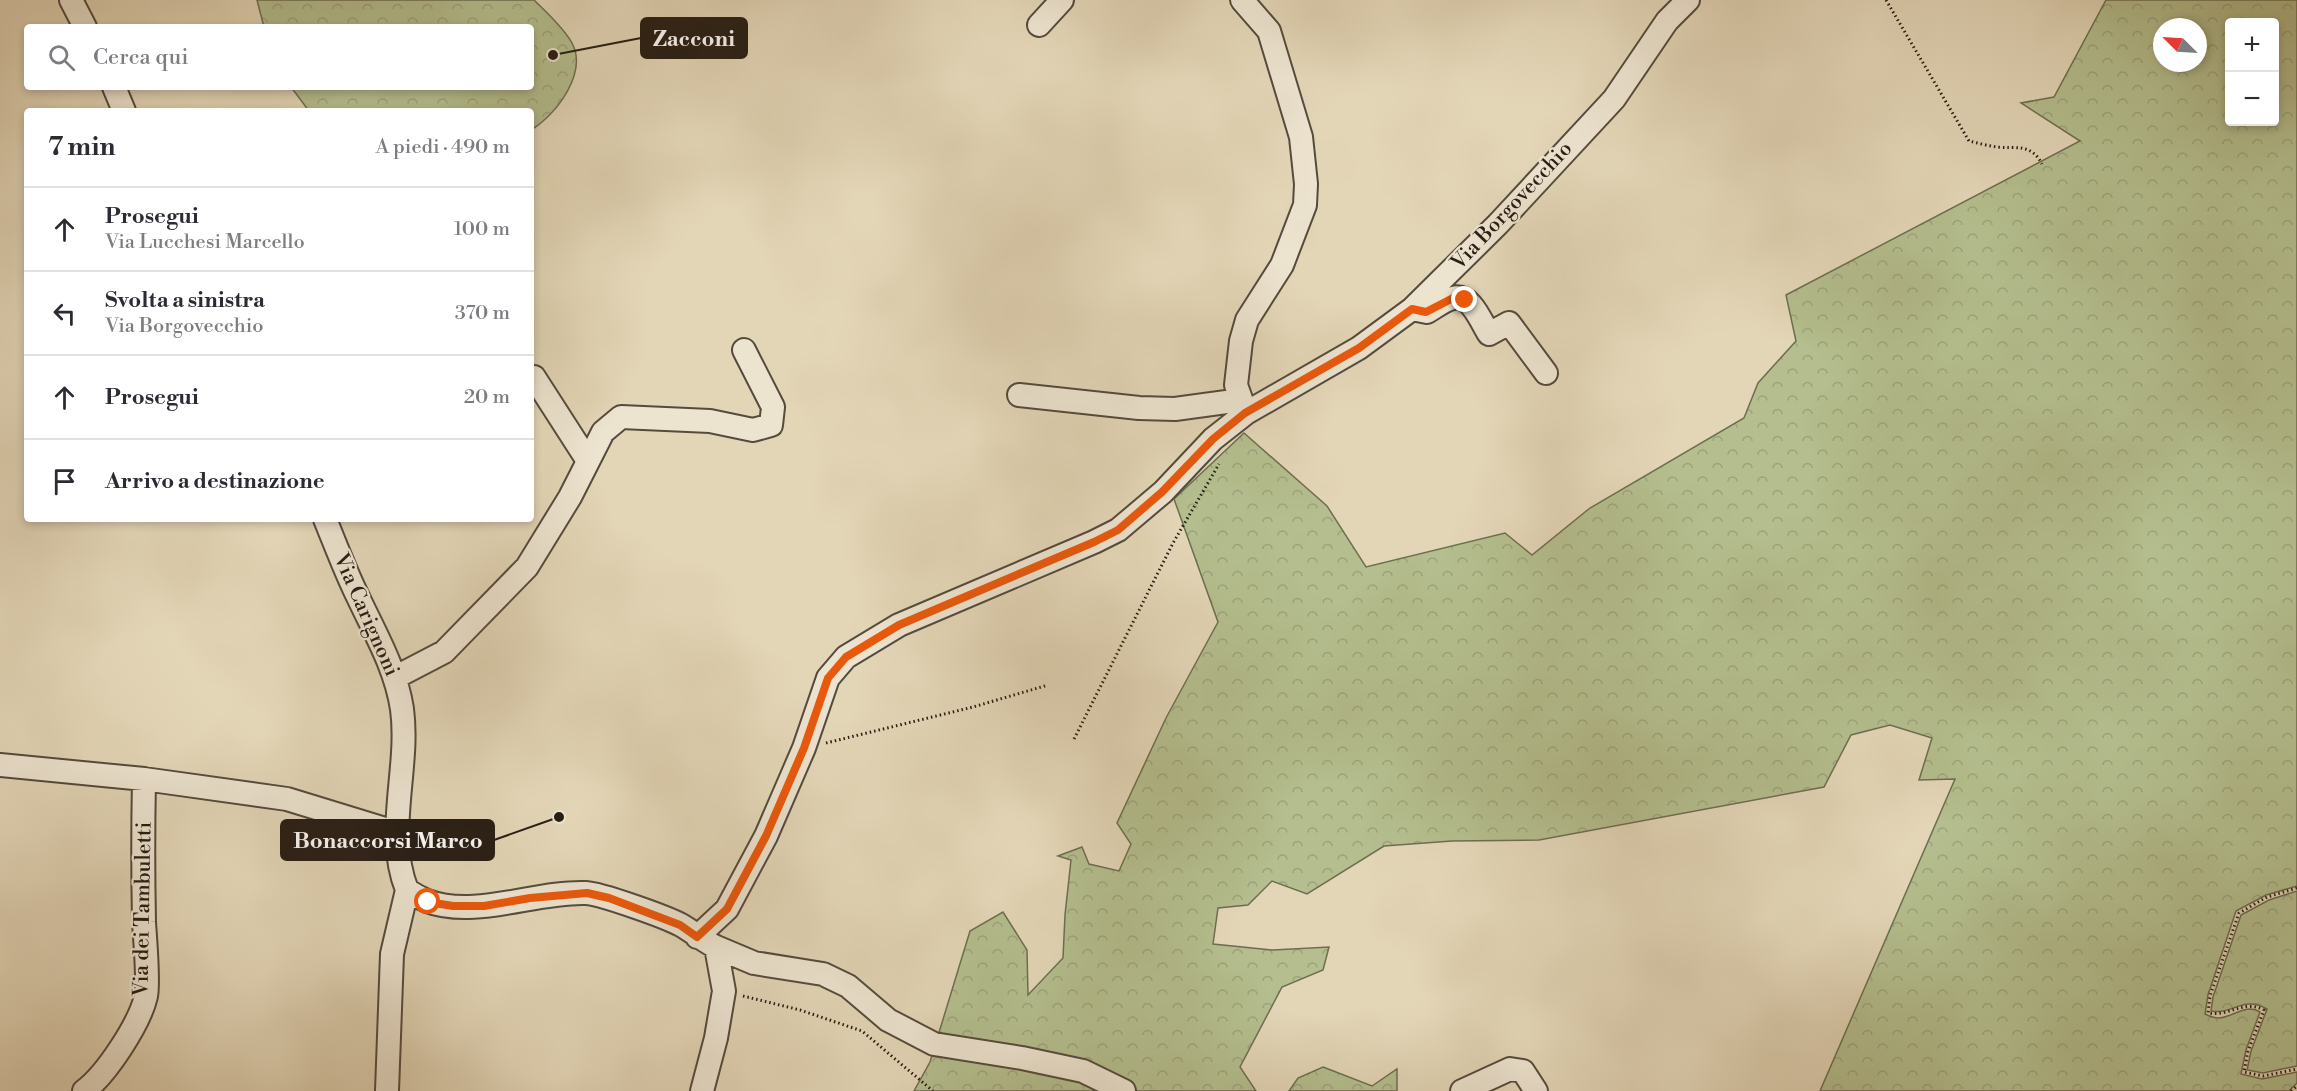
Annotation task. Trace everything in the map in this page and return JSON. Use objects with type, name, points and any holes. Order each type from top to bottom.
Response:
[{"type":"street","points":[[71,0],[84,24]]},
{"type":"street","points":[[1039,26],[1062,0]]},
{"type":"street","points":[[1019,395],[1175,410],[1243,406],[1236,385],[1241,341],[1247,320],[1282,265],[1305,205],[1306,184],[1301,137],[1269,31],[1242,0]]},
{"type":"street","name":"Via Borgovecchio","points":[[706,942],[727,909],[766,836],[804,748],[828,678],[846,657],[899,625],[1118,530],[1162,492],[1243,406],[1359,348],[1412,309],[1498,224],[1614,99],[1667,21],[1688,0]]},
{"type":"street","points":[[115,90],[123,108]]},
{"type":"street","points":[[1412,309],[1426,312],[1453,298],[1465,300],[1489,334],[1509,323],[1546,373]]},
{"type":"street","points":[[396,677],[444,652],[527,567],[570,497],[603,432],[621,417],[710,421],[753,430],[771,426],[773,407],[744,350]]},
{"type":"street","points":[[534,377],[588,461]]},
{"type":"street","name":"Via Carignoni","points":[[326,522],[350,581],[396,677],[405,734],[398,833],[401,876],[407,890]]},
{"type":"street","points":[[0,765],[144,779],[287,799],[398,833]]},
{"type":"street","name":"Via dei Tambuletti","points":[[84,1091],[92,1085],[113,1059],[146,995],[142,871],[144,779]]},
{"type":"street","points":[[387,1091],[392,954],[407,890],[428,902],[453,906],[484,906],[530,898],[587,893],[609,898],[680,925],[706,942],[754,963],[823,974],[848,986],[888,1020],[934,1044],[1022,1058],[1083,1071],[1124,1091]]},
{"type":"street","points":[[702,1091],[716,1038],[724,991],[706,942]]},
{"type":"street","points":[[1462,1091],[1510,1069],[1523,1071],[1536,1091]]},
{"type":"path","points":[[1886,0],[1969,141],[1997,147],[2019,147],[2037,155],[2042,164]]},
{"type":"path","points":[[1074,739],[1173,543],[1222,459]]},
{"type":"path","points":[[804,748],[1048,685]]},
{"type":"path","points":[[2297,888],[2267,897],[2239,913],[2210,996],[2208,1012],[2220,1015],[2246,1006],[2256,1006],[2264,1010],[2248,1051],[2244,1072],[2263,1076],[2297,1069]]},
{"type":"path","points":[[724,991],[800,1010],[862,1031],[933,1091]]},
{"type":"path","points":[[2291,1091],[2297,1086]]},
{"type":"green space","points":[[257,0],[534,0],[572,43],[576,55],[576,67],[573,80],[559,104],[534,128],[534,108],[307,108],[293,90],[534,90],[534,24],[263,24]]},
{"type":"green space","points":[[2106,0],[2297,0],[2297,886],[2266,895],[2236,911],[2208,995],[2205,1014],[2219,1018],[2250,1009],[2260,1012],[2246,1050],[2241,1074],[2262,1079],[2297,1072],[2297,1083],[2289,1091],[1820,1091],[1955,779],[1919,780],[1932,738],[1890,725],[1851,735],[1824,787],[1539,840],[1452,841],[1384,846],[1307,894],[1272,881],[1248,905],[1218,908],[1213,944],[1273,950],[1329,947],[1323,970],[1282,987],[1240,1067],[1256,1091],[914,1091],[930,1062],[970,931],[1003,912],[1027,950],[1028,995],[1063,958],[1071,860],[1058,856],[1082,847],[1089,864],[1119,871],[1131,844],[1117,823],[1166,718],[1218,622],[1174,499],[1244,433],[1327,506],[1366,567],[1505,533],[1532,555],[1590,508],[1744,418],[1758,383],[1796,341],[1786,295],[2080,141],[2021,103],[2054,97]]},
{"type":"green space","points":[[2297,891],[2297,1066],[2263,1073],[2247,1070],[2251,1051],[2267,1009],[2251,1004],[2211,1011],[2213,997],[2241,915],[2269,900]]},
{"type":"green space","points":[[1323,1067],[1372,1086],[1397,1069],[1397,1091],[1289,1091],[1298,1078]]},
{"type":"place","name":"Zacconi","points":[[553,55]]},
{"type":"place","name":"Bonaccorsi Marco","points":[[559,817]]},
{"type":"route","points":[[428,902],[453,906],[484,906],[530,898],[587,893],[609,898],[680,925],[697,937],[727,909],[766,836],[804,748],[828,678],[846,657],[899,625],[1118,530],[1162,492],[1213,439],[1245,413],[1359,348],[1412,309],[1426,312],[1453,298],[1465,300]]}]
